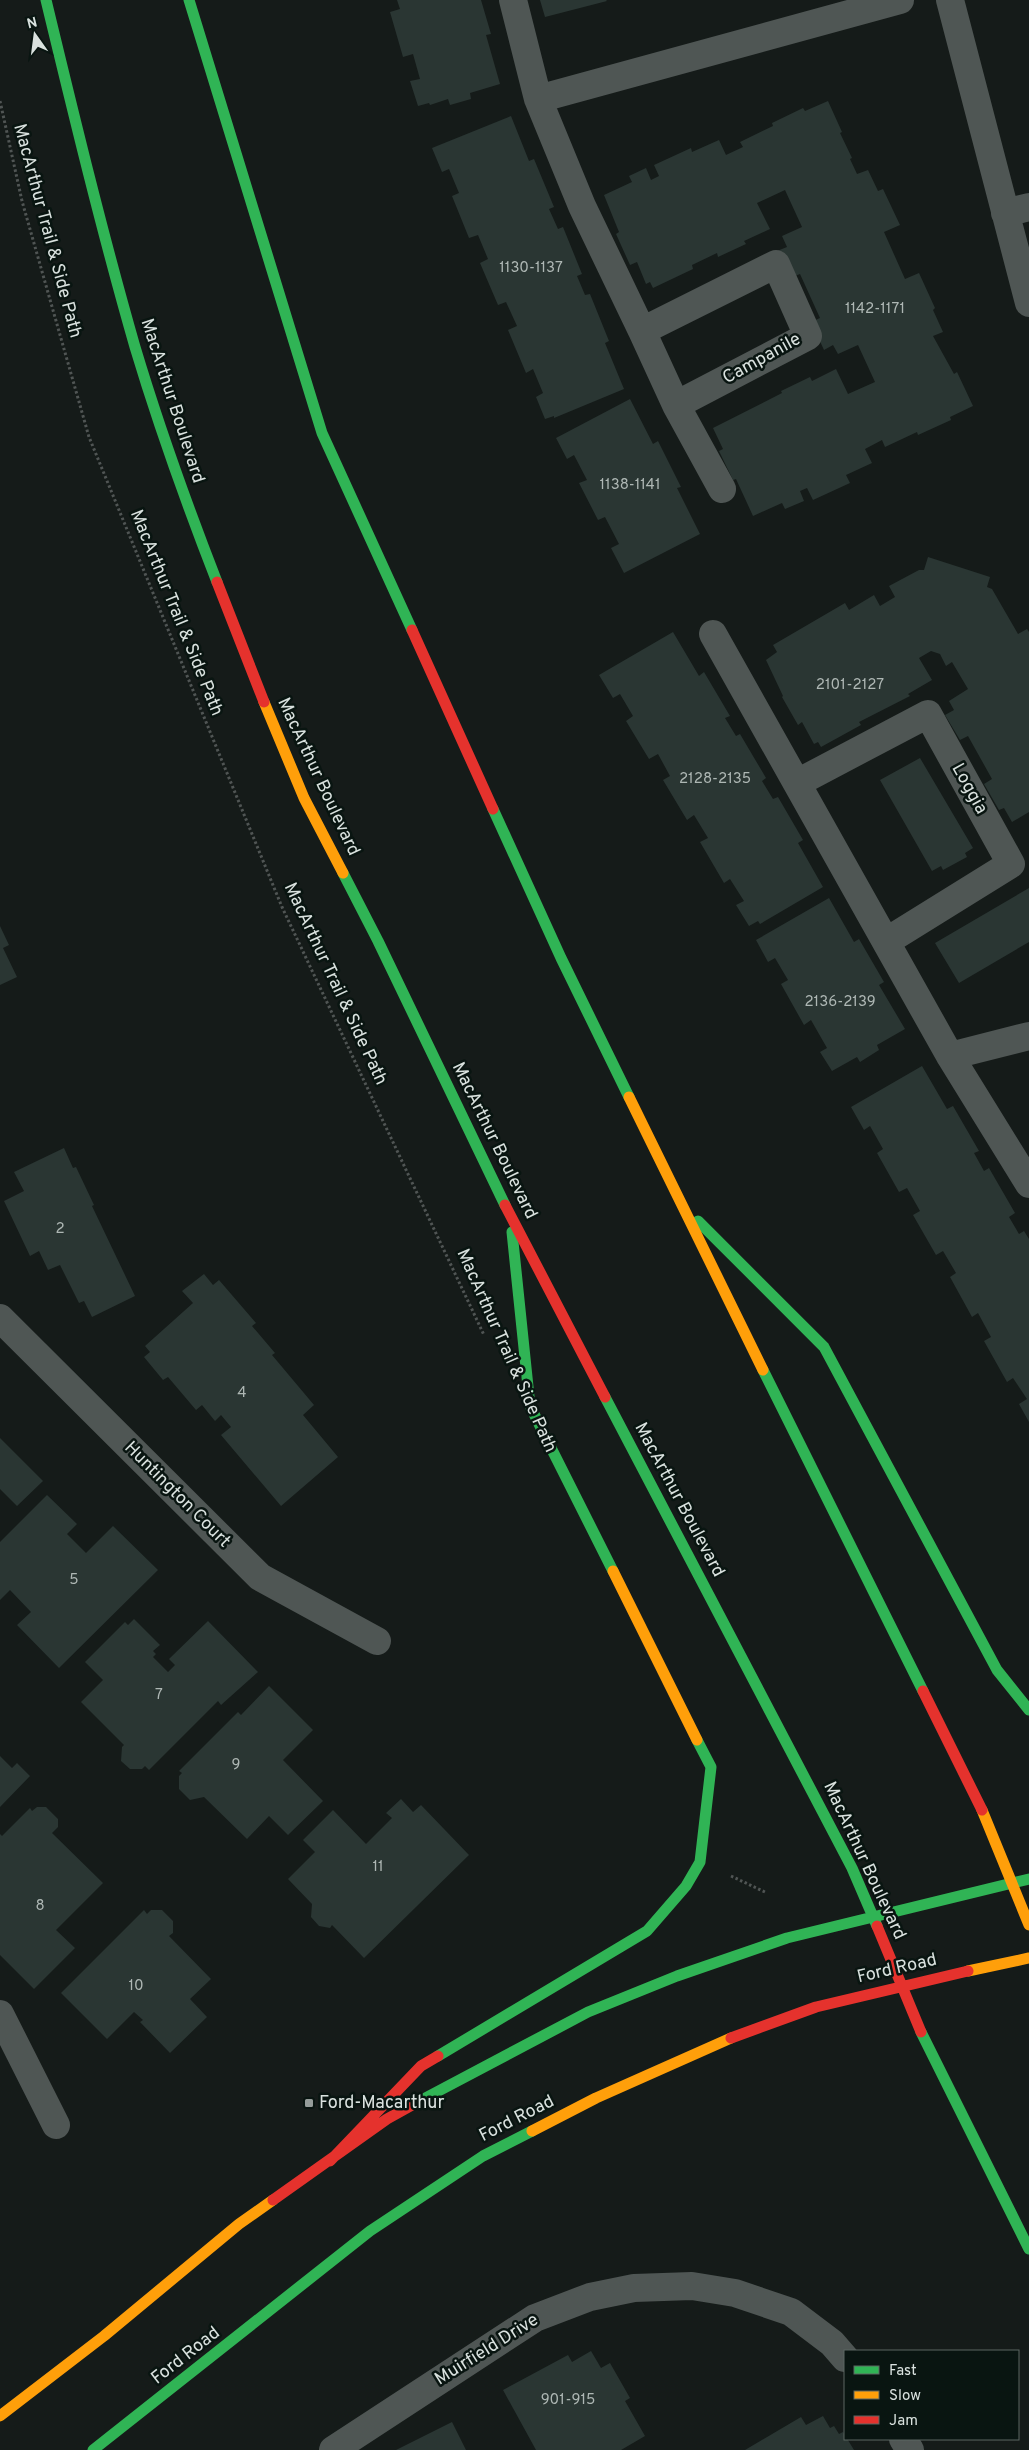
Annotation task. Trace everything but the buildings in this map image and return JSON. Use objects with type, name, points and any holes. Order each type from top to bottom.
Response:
[{"type":"main road","name":"MacArthur Boulevard","points":[[46,0],[92,192],[136,349],[180,484],[244,654],[304,798],[378,941],[511,1218],[844,1852],[874,1917],[931,2056],[1029,2249]]},
{"type":"main road","points":[[189,0],[322,434],[561,958],[990,1826],[1029,1925]]},
{"type":"main road","points":[[681,1204],[824,1347],[997,1670],[1029,1710]]},
{"type":"main road","points":[[330,2161],[421,2066],[648,1931],[686,1886],[700,1862],[711,1767],[530,1406],[511,1218]]},
{"type":"main road","points":[[0,2416],[104,2336],[239,2224],[395,2115],[486,2064],[588,2012],[677,1976],[786,1938],[1029,1879]]},
{"type":"main road","name":"Ford Road","points":[[93,2450],[370,2231],[483,2156],[596,2098],[725,2040],[816,2007],[1029,1958]]},
{"type":"street","points":[[513,0],[538,99],[582,206],[676,405],[722,489]]},
{"type":"street","points":[[538,99],[900,0]]},
{"type":"street","points":[[950,0],[1017,210],[1029,303]]},
{"type":"street","name":"Campanile","points":[[642,331],[776,264],[808,336],[676,405]]},
{"type":"street","points":[[713,634],[950,1056],[1029,1184]]},
{"type":"street","name":"Loggia","points":[[798,783],[928,714],[1011,864],[887,941]]},
{"type":"street","points":[[950,1056],[1029,1036]]},
{"type":"street","name":"Huntington Court","points":[[0,1318],[260,1577],[377,1641]]},
{"type":"street","points":[[0,2014],[56,2125]]},
{"type":"street","name":"Muirfield Drive","points":[[333,2450],[535,2318],[590,2297],[634,2288],[692,2286],[735,2292],[791,2312],[832,2343],[844,2357]]},
{"type":"path","name":"MacArthur Trail & Side Path","points":[[0,101],[22,201],[89,437],[282,907],[487,1341]]},
{"type":"path","points":[[725,1873],[767,1893]]},
{"type":"traffic: fast","points":[[46,0],[100,217],[135,347],[174,466],[217,582]]},
{"type":"traffic: fast","points":[[189,0],[322,433],[412,630]]},
{"type":"traffic: fast","points":[[493,809],[561,958],[629,1097]]},
{"type":"traffic: fast","points":[[343,873],[378,941],[505,1205]]},
{"type":"traffic: fast","points":[[698,1221],[824,1347],[997,1670],[1029,1710]]},
{"type":"traffic: fast","points":[[512,1232],[530,1406],[613,1571]]},
{"type":"traffic: fast","points":[[763,1370],[923,1691]]},
{"type":"traffic: fast","points":[[605,1397],[852,1868],[877,1926]]},
{"type":"traffic: fast","points":[[438,2056],[647,1931],[686,1886],[700,1862],[711,1767],[697,1740]]},
{"type":"traffic: fast","points":[[414,2104],[588,2012],[677,1976],[787,1938],[1029,1879]]},
{"type":"traffic: fast","points":[[921,2032],[1029,2249]]},
{"type":"traffic: fast","points":[[93,2450],[370,2231],[483,2156],[532,2131]]},
{"type":"traffic: slow","points":[[264,702],[304,798],[343,873]]},
{"type":"traffic: slow","points":[[629,1097],[763,1370]]},
{"type":"traffic: slow","points":[[613,1571],[697,1740]]},
{"type":"traffic: slow","points":[[982,1810],[1029,1925]]},
{"type":"traffic: slow","points":[[968,1971],[1029,1958]]},
{"type":"traffic: slow","points":[[532,2131],[596,2098],[731,2038]]},
{"type":"traffic: slow","points":[[0,2416],[104,2336],[239,2224],[273,2200]]},
{"type":"traffic: jam","points":[[217,582],[264,702]]},
{"type":"traffic: jam","points":[[412,630],[493,809]]},
{"type":"traffic: jam","points":[[505,1205],[605,1397]]},
{"type":"traffic: jam","points":[[923,1691],[982,1810]]},
{"type":"traffic: jam","points":[[877,1926],[921,2032]]},
{"type":"traffic: jam","points":[[731,2038],[816,2007],[968,1971]]},
{"type":"traffic: jam","points":[[330,2161],[421,2066],[438,2056]]},
{"type":"traffic: jam","points":[[273,2200],[387,2119],[414,2104]]},
{"type":"place","name":"Ford-Macarthur","points":[[309,2103]]}]
